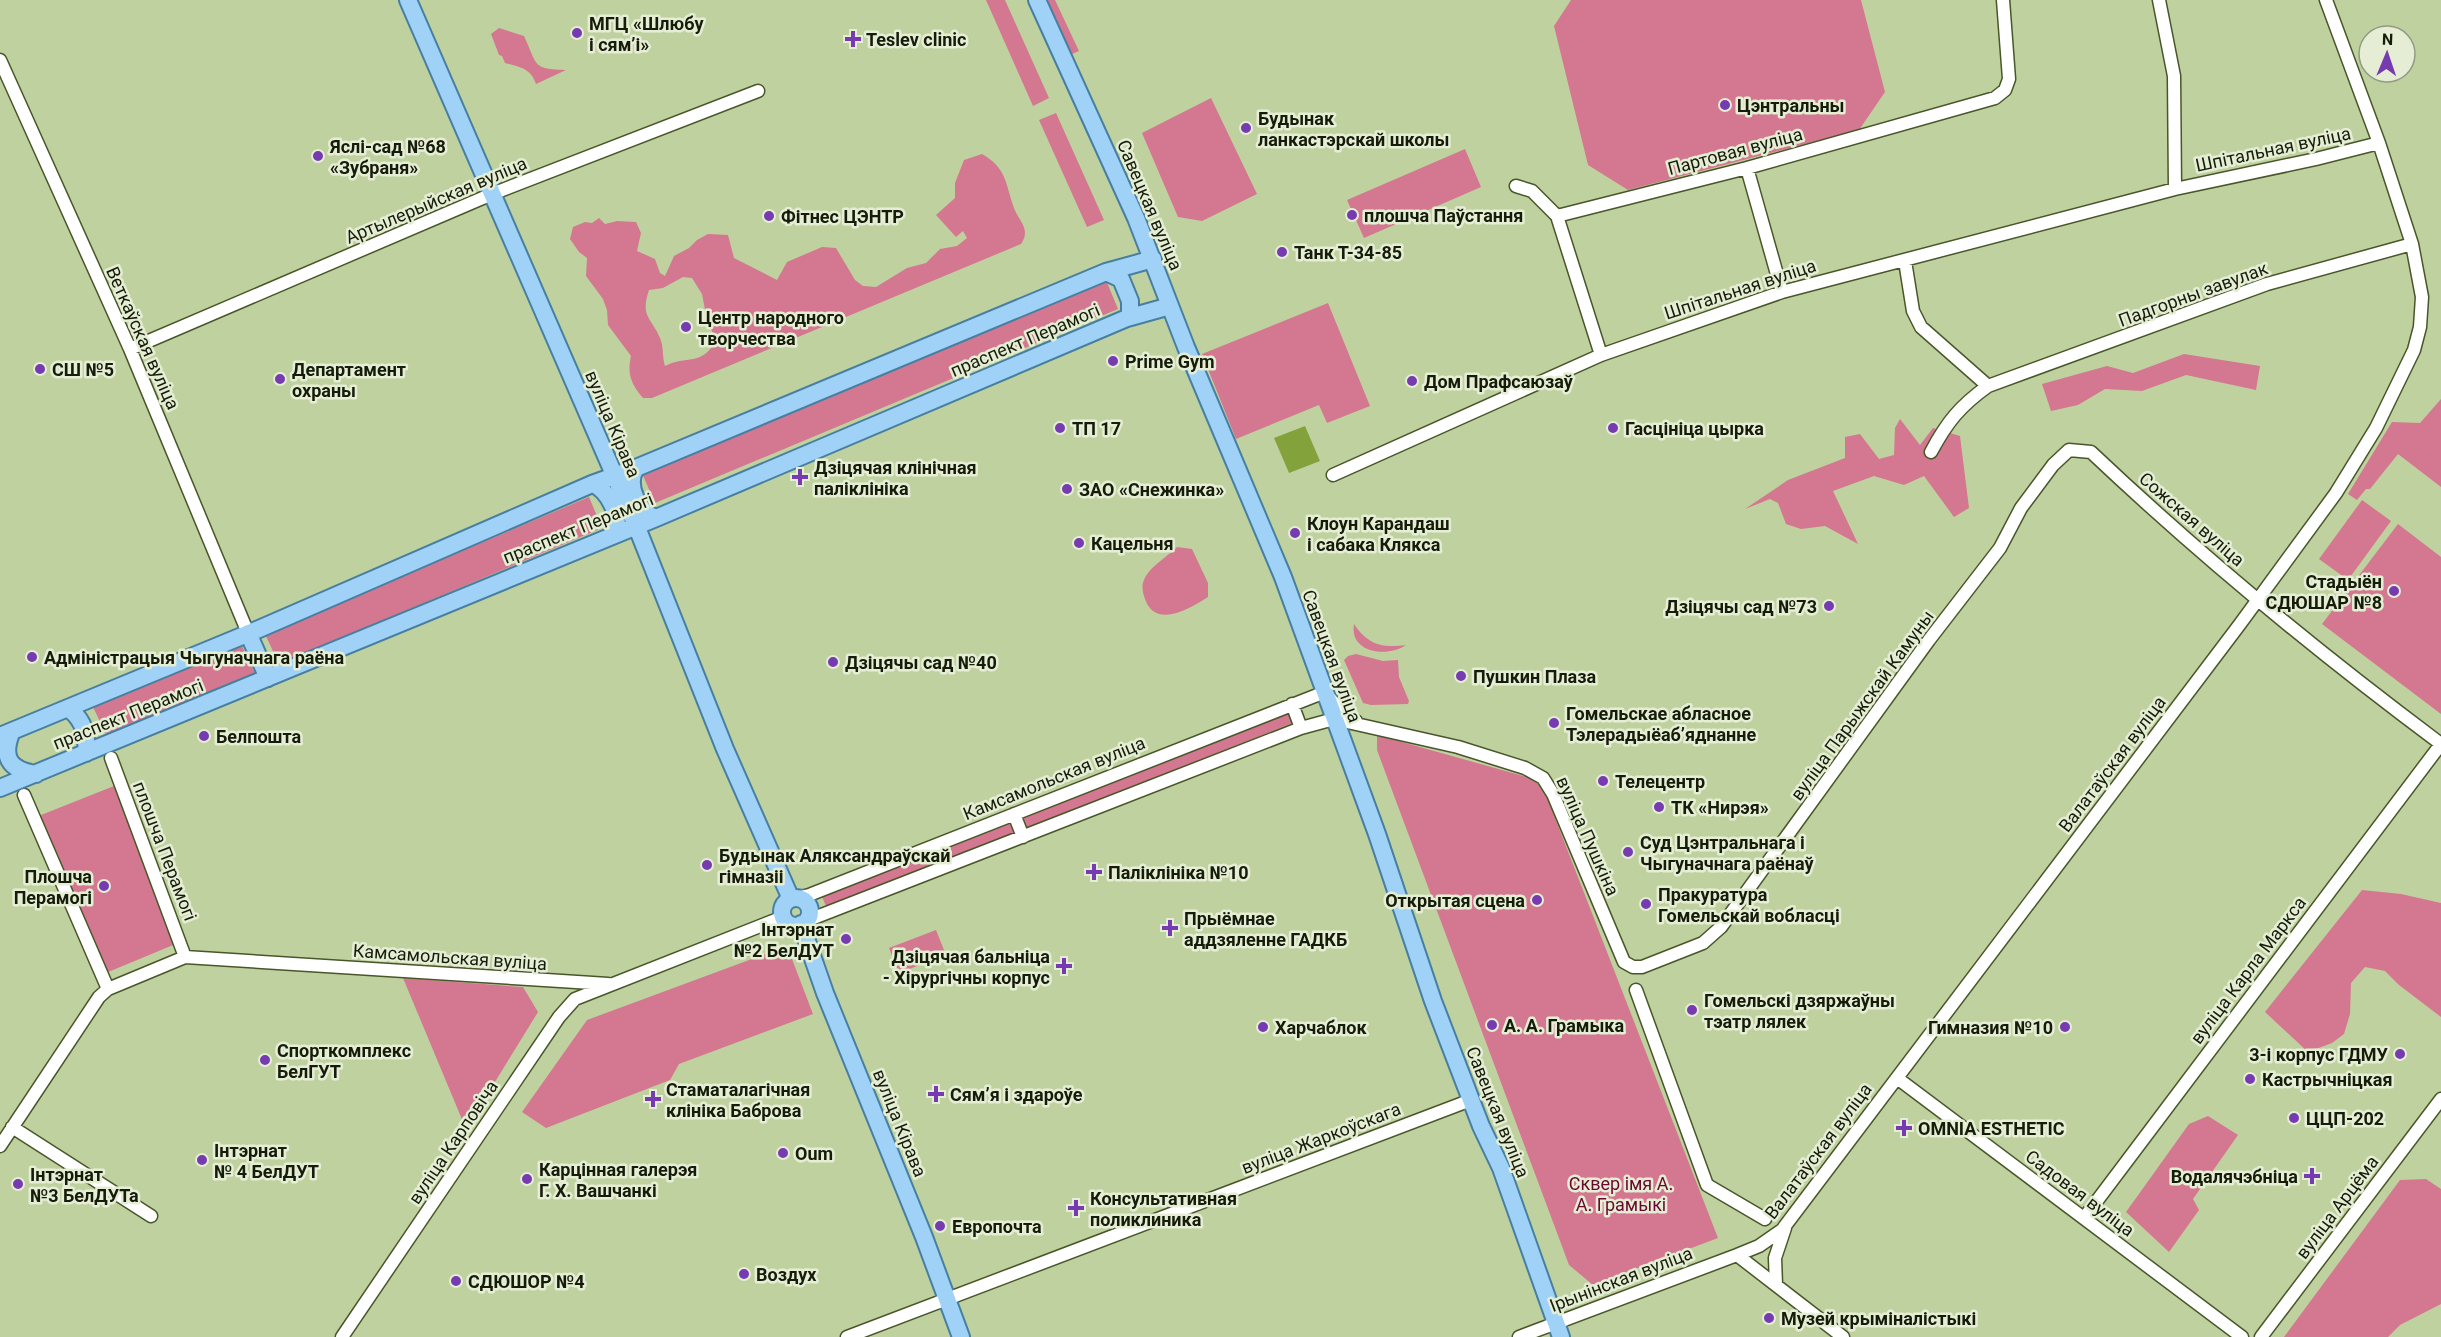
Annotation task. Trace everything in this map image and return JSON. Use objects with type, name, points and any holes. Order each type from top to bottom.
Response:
[{"type":"main road","name":"вуліца Кірава","points":[[408,0],[636,525],[725,749],[794,898]]},
{"type":"main road","name":"Савецкая вуліца","points":[[1037,0],[1153,259],[1170,306],[1282,577],[1377,834],[1433,1001],[1471,1100],[1501,1168],[1558,1330]]},
{"type":"main road","name":"праспект Перамогі","points":[[6,734],[248,633],[592,484],[636,468],[1106,272],[1153,259]]},
{"type":"main road","points":[[1106,272],[1121,279],[1130,301],[1130,317]]},
{"type":"main road","name":"праспект Перамогі","points":[[0,788],[656,518],[1130,317],[1170,306]]},
{"type":"main road","points":[[636,468],[631,479],[632,487],[642,509],[647,515],[656,518]]},
{"type":"main road","points":[[592,484],[604,490],[618,521],[614,534]]},
{"type":"main road","points":[[248,633],[268,678]]},
{"type":"main road","points":[[68,708],[77,715],[84,729],[87,741],[86,753]]},
{"type":"main road","points":[[6,734],[9,760],[21,772],[36,774]]},
{"type":"main road","points":[[794,898],[808,904],[810,913],[803,923],[789,923],[783,917],[784,904],[794,898]]},
{"type":"main road","name":"вуліца Кірава","points":[[803,923],[825,993],[921,1227],[961,1337]]},
{"type":"street","name":"Партовая вуліца","points":[[1557,216],[1747,168],[1995,98],[2005,90],[2009,79],[2003,0]]},
{"type":"street","name":"Шпітальная вуліца","points":[[2159,0],[2174,76],[2175,189]]},
{"type":"street","name":"Валатаўская вуліца","points":[[1737,1255],[1767,1241],[1787,1225],[2336,493],[2400,383],[2414,350],[2420,327],[2422,297],[2412,244],[2379,143],[2326,0]]},
{"type":"street","name":"Веткаўская вуліца","points":[[0,60],[130,349],[248,633]]},
{"type":"street","name":"Артылерыйская вуліца","points":[[130,349],[492,194],[758,91]]},
{"type":"street","name":"Шпітальная вуліца","points":[[1333,475],[1601,355],[1782,292],[2175,189],[2379,143]]},
{"type":"street","points":[[1747,168],[1782,292]]},
{"type":"street","points":[[1516,186],[1532,191],[1557,216],[1601,355]]},
{"type":"street","name":"Падгорны завулак","points":[[1930,452],[1965,402],[1988,386],[2268,284],[2412,244]]},
{"type":"street","points":[[1905,261],[1913,311],[1921,327],[1988,386]]},
{"type":"street","name":"вуліца Парыжскай Камуны","points":[[1642,967],[1702,943],[1722,927],[1929,640],[2000,548],[2021,508],[2053,465],[2069,450],[2091,452]]},
{"type":"street","name":"Сожская вуліца","points":[[2091,452],[2257,601],[2441,744]]},
{"type":"street","name":"Камсамольская вуліца","points":[[794,898],[809,895],[1324,692]]},
{"type":"street","name":"вуліца Пушкіна","points":[[1324,692],[1342,713],[1364,726]]},
{"type":"street","points":[[1292,704],[1301,728]]},
{"type":"street","points":[[803,923],[1301,728],[1334,719]]},
{"type":"street","name":"вуліца Пушкіна","points":[[1334,719],[1495,757],[1525,768],[1543,778],[1553,794],[1624,962],[1633,967],[1642,967]]},
{"type":"street","name":"вуліца Карла Маркса","points":[[2084,1218],[2441,744]]},
{"type":"street","name":"плошча Перамогі","points":[[111,758],[185,957]]},
{"type":"street","points":[[0,1146],[99,998],[108,989],[24,795]]},
{"type":"street","points":[[1014,814],[1023,837]]},
{"type":"street","name":"Камсамольская вуліца","points":[[108,989],[185,957],[560,983],[608,984],[783,917]]},
{"type":"street","points":[[560,983],[569,986],[574,991],[575,999]]},
{"type":"street","name":"вуліца Карповіча","points":[[342,1337],[501,1106],[559,1017],[575,999],[608,984]]},
{"type":"street","points":[[1636,990],[1707,1185],[1765,1219]]},
{"type":"street","name":"Садовая вуліца","points":[[1897,1078],[2242,1337]]},
{"type":"street","name":"вуліца Арцёма","points":[[2261,1337],[2441,1099]]},
{"type":"street","name":"вуліца Жаркоўскага","points":[[847,1337],[1471,1100]]},
{"type":"street","points":[[12,1127],[151,1216]]},
{"type":"street","points":[[1776,1285],[1775,1258],[1787,1225]]},
{"type":"street","points":[[1737,1255],[1844,1337]]},
{"type":"street","name":"Ірынінская вуліца","points":[[1519,1337],[1558,1330],[1737,1255]]},
{"type":"green space","points":[[986,0],[1005,0],[1049,98],[1033,106]]},
{"type":"green space","points":[[1045,0],[1055,0],[1079,51],[1070,55]]},
{"type":"green space","name":"Цэнтральны","points":[[1571,0],[1861,0],[1885,92],[1859,130],[1628,190],[1588,165],[1554,26]]},
{"type":"green space","points":[[499,28],[524,36],[534,60],[541,67],[566,70],[536,84],[528,71],[505,63],[499,55],[491,34]]},
{"type":"green space","points":[[1211,98],[1257,194],[1202,221],[1178,217],[1142,133]]},
{"type":"green space","points":[[1056,113],[1104,220],[1087,227],[1039,120]]},
{"type":"green space","points":[[1465,149],[1481,187],[1364,238],[1347,200]]},
{"type":"green space","points":[[982,154],[996,164],[1023,224],[1025,233],[1021,244],[652,398],[643,398],[633,383],[630,374],[631,356],[608,325],[607,310],[603,299],[586,276],[587,258],[579,252],[570,239],[573,227],[585,222],[592,223],[599,218],[605,224],[617,221],[636,222],[641,233],[637,251],[655,259],[660,273],[665,276],[674,256],[689,248],[697,240],[708,234],[728,235],[734,258],[777,280],[787,262],[822,247],[836,248],[855,280],[863,286],[876,287],[907,268],[926,263],[940,249],[957,246],[967,238],[963,231],[956,237],[936,215],[955,198],[955,183],[964,160]],"holes":[[[683,277],[692,278],[702,294],[707,320],[716,340],[705,354],[665,366],[661,341],[646,312],[649,290],[663,288]]]},
{"type":"green space","points":[[1106,280],[1118,309],[655,503],[641,471]]},
{"type":"green space","points":[[1328,303],[1370,406],[1327,423],[1319,405],[1236,439],[1202,354]]},
{"type":"green space","points":[[2184,354],[2260,366],[2256,390],[2186,375],[2142,391],[2105,389],[2078,405],[2051,411],[2042,384],[2107,366],[2133,373]]},
{"type":"green space","points":[[2441,399],[2441,487],[2398,454],[2370,489],[2366,489],[2357,500],[2348,494],[2392,422],[2420,423]]},
{"type":"green space","points":[[1900,419],[1920,445],[1933,428],[1960,436],[1969,508],[1954,517],[1924,476],[1904,485],[1874,476],[1833,491],[1858,544],[1825,526],[1801,529],[1786,524],[1778,503],[1770,499],[1745,509],[1788,480],[1845,458],[1845,437],[1860,434],[1879,459],[1894,455],[1895,428]]},
{"type":"green space","points":[[589,497],[602,528],[279,664],[265,634]]},
{"type":"green space","points":[[2362,500],[2391,521],[2348,580],[2319,559]]},
{"type":"green space","name":"Стадыён СДЮШАР №8","points":[[2398,524],[2441,557],[2441,714],[2322,624]]},
{"type":"green space","points":[[1177,547],[1192,549],[1208,583],[1208,597],[1183,611],[1165,615],[1150,608],[1145,599],[1143,582],[1146,575]]},
{"type":"green space","points":[[1354,624],[1365,637],[1376,644],[1406,645],[1390,651],[1371,650],[1357,641]]},
{"type":"green space","points":[[242,646],[255,673],[106,734],[93,707]]},
{"type":"green space","points":[[1356,654],[1383,661],[1398,660],[1399,677],[1409,701],[1408,704],[1371,705],[1363,703],[1344,660]]},
{"type":"green space","points":[[1290,711],[1295,722],[827,908],[822,897]]},
{"type":"green space","name":"Сквер імя А. А. Грамыкі","points":[[1377,735],[1527,777],[1543,787],[1718,1238],[1593,1285],[1569,1265],[1377,750]]},
{"type":"green space","points":[[114,786],[178,943],[101,975],[36,817]]},
{"type":"green space","points":[[2362,890],[2401,894],[2441,903],[2441,1017],[2399,985],[2385,971],[2365,967],[2351,983],[2350,1014],[2344,1034],[2332,1043],[2308,1052],[2265,1012]]},
{"type":"green space","points":[[936,930],[946,955],[899,973],[889,948]]},
{"type":"green space","points":[[787,946],[813,1014],[679,1064],[670,1080],[546,1128],[522,1112],[587,1020]]},
{"type":"green space","points":[[403,978],[523,987],[538,1012],[466,1129]]},
{"type":"green space","points":[[2208,1116],[2238,1135],[2193,1199],[2199,1210],[2169,1252],[2126,1212],[2189,1124]]},
{"type":"green space","points":[[2426,1179],[2441,1189],[2441,1304],[2400,1325],[2388,1337],[2284,1337],[2400,1180]]},
{"type":"shaded area","points":[[1305,426],[1320,461],[1289,473],[1274,438]]},
{"type":"place","name":"МГЦ «Шлюбу і сямʼі»","points":[[577,33]]},
{"type":"place","name":"Teslev clinic","points":[[853,39]]},
{"type":"place","name":"Цэнтральны","points":[[1725,105]]},
{"type":"place","name":"Будынак ланкастэрскай школы","points":[[1246,128]]},
{"type":"place","name":"Яслі-сад №68 «Зубраня»","points":[[318,156]]},
{"type":"place","name":"плошча Паўстання","points":[[1352,215]]},
{"type":"place","name":"Фітнес ЦЭНТР","points":[[769,216]]},
{"type":"place","name":"Танк Т-34-85","points":[[1282,252]]},
{"type":"place","name":"Центр народного творчества","points":[[686,327]]},
{"type":"place","name":"Prime Gym","points":[[1113,361]]},
{"type":"place","name":"СШ №5","points":[[40,369]]},
{"type":"place","name":"Департамент охраны","points":[[280,379]]},
{"type":"place","name":"Дом Прафсаюзаў","points":[[1412,381]]},
{"type":"place","name":"ТП 17","points":[[1060,428]]},
{"type":"place","name":"Гасцініца цырка","points":[[1613,428]]},
{"type":"place","name":"Дзіцячая клінічная паліклініка","points":[[800,477]]},
{"type":"place","name":"ЗАО «Снежинка»","points":[[1067,489]]},
{"type":"place","name":"Клоун Карандаш і сабака Клякса","points":[[1295,533]]},
{"type":"place","name":"Кацельня","points":[[1079,543]]},
{"type":"place","name":"Стадыён СДЮШАР №8","points":[[2394,591]]},
{"type":"place","name":"Дзіцячы сад №73","points":[[1829,606]]},
{"type":"place","name":"Адміністрацыя Чыгуначнага раёна","points":[[32,657]]},
{"type":"place","name":"Дзіцячы сад №40","points":[[833,662]]},
{"type":"place","name":"Пушкин Плаза","points":[[1461,676]]},
{"type":"place","name":"Гомельскае абласное Тэлерадыёабʼяднанне","points":[[1554,723]]},
{"type":"place","name":"Белпошта","points":[[204,736]]},
{"type":"place","name":"Телецентр","points":[[1603,781]]},
{"type":"place","name":"ТК «Нирэя»","points":[[1659,807]]},
{"type":"place","name":"Суд Цэнтральнага і Чыгуначнага раёнаў","points":[[1628,852]]},
{"type":"place","name":"Будынак Аляксандраўскай гімназіі","points":[[707,865]]},
{"type":"place","name":"Паліклініка №10","points":[[1094,872]]},
{"type":"place","name":"Плошча Перамогі","points":[[104,886]]},
{"type":"place","name":"Открытая сцена","points":[[1537,900]]},
{"type":"place","name":"Пракуратура Гомельскай вобласці","points":[[1646,904]]},
{"type":"place","name":"Прыёмнае аддзяленне ГАДКБ","points":[[1170,928]]},
{"type":"place","name":"Інтэрнат №2 БелДУТ","points":[[846,939]]},
{"type":"place","name":"Дзіцячая бальніца - Хірургічны корпус","points":[[1064,966]]},
{"type":"place","name":"Гомельскі дзяржаўны тэатр лялек","points":[[1692,1010]]},
{"type":"place","name":"А. А. Грамыка","points":[[1492,1025]]},
{"type":"place","name":"Харчаблок","points":[[1263,1027]]},
{"type":"place","name":"Гимназия №10","points":[[2065,1027]]},
{"type":"place","name":"3-і корпус ГДМУ","points":[[2400,1054]]},
{"type":"place","name":"Спорткомплекс БелГУТ","points":[[265,1060]]},
{"type":"place","name":"Кастрычніцкая","points":[[2250,1079]]},
{"type":"place","name":"Сямʼя і здароўе","points":[[936,1094]]},
{"type":"place","name":"Стаматалагічная клініка Баброва","points":[[653,1099]]},
{"type":"place","name":"ЦЦП-202","points":[[2294,1118]]},
{"type":"place","name":"OMNIA ESTHETIC","points":[[1904,1128]]},
{"type":"place","name":"Oum","points":[[783,1153]]},
{"type":"place","name":"Інтэрнат № 4 БелДУТ","points":[[202,1160]]},
{"type":"place","name":"Водалячэбніца","points":[[2312,1176]]},
{"type":"place","name":"Карцінная галерэя Г. Х. Вашчанкі","points":[[527,1179]]},
{"type":"place","name":"Інтэрнат №3 БелДУТа","points":[[18,1184]]},
{"type":"place","name":"Консультативная поликлиника","points":[[1076,1208]]},
{"type":"place","name":"Европочта","points":[[940,1226]]},
{"type":"place","name":"Воздух","points":[[744,1274]]},
{"type":"place","name":"СДЮШОР №4","points":[[456,1281]]},
{"type":"place","name":"Музей крыміналістыкі","points":[[1769,1318]]}]
